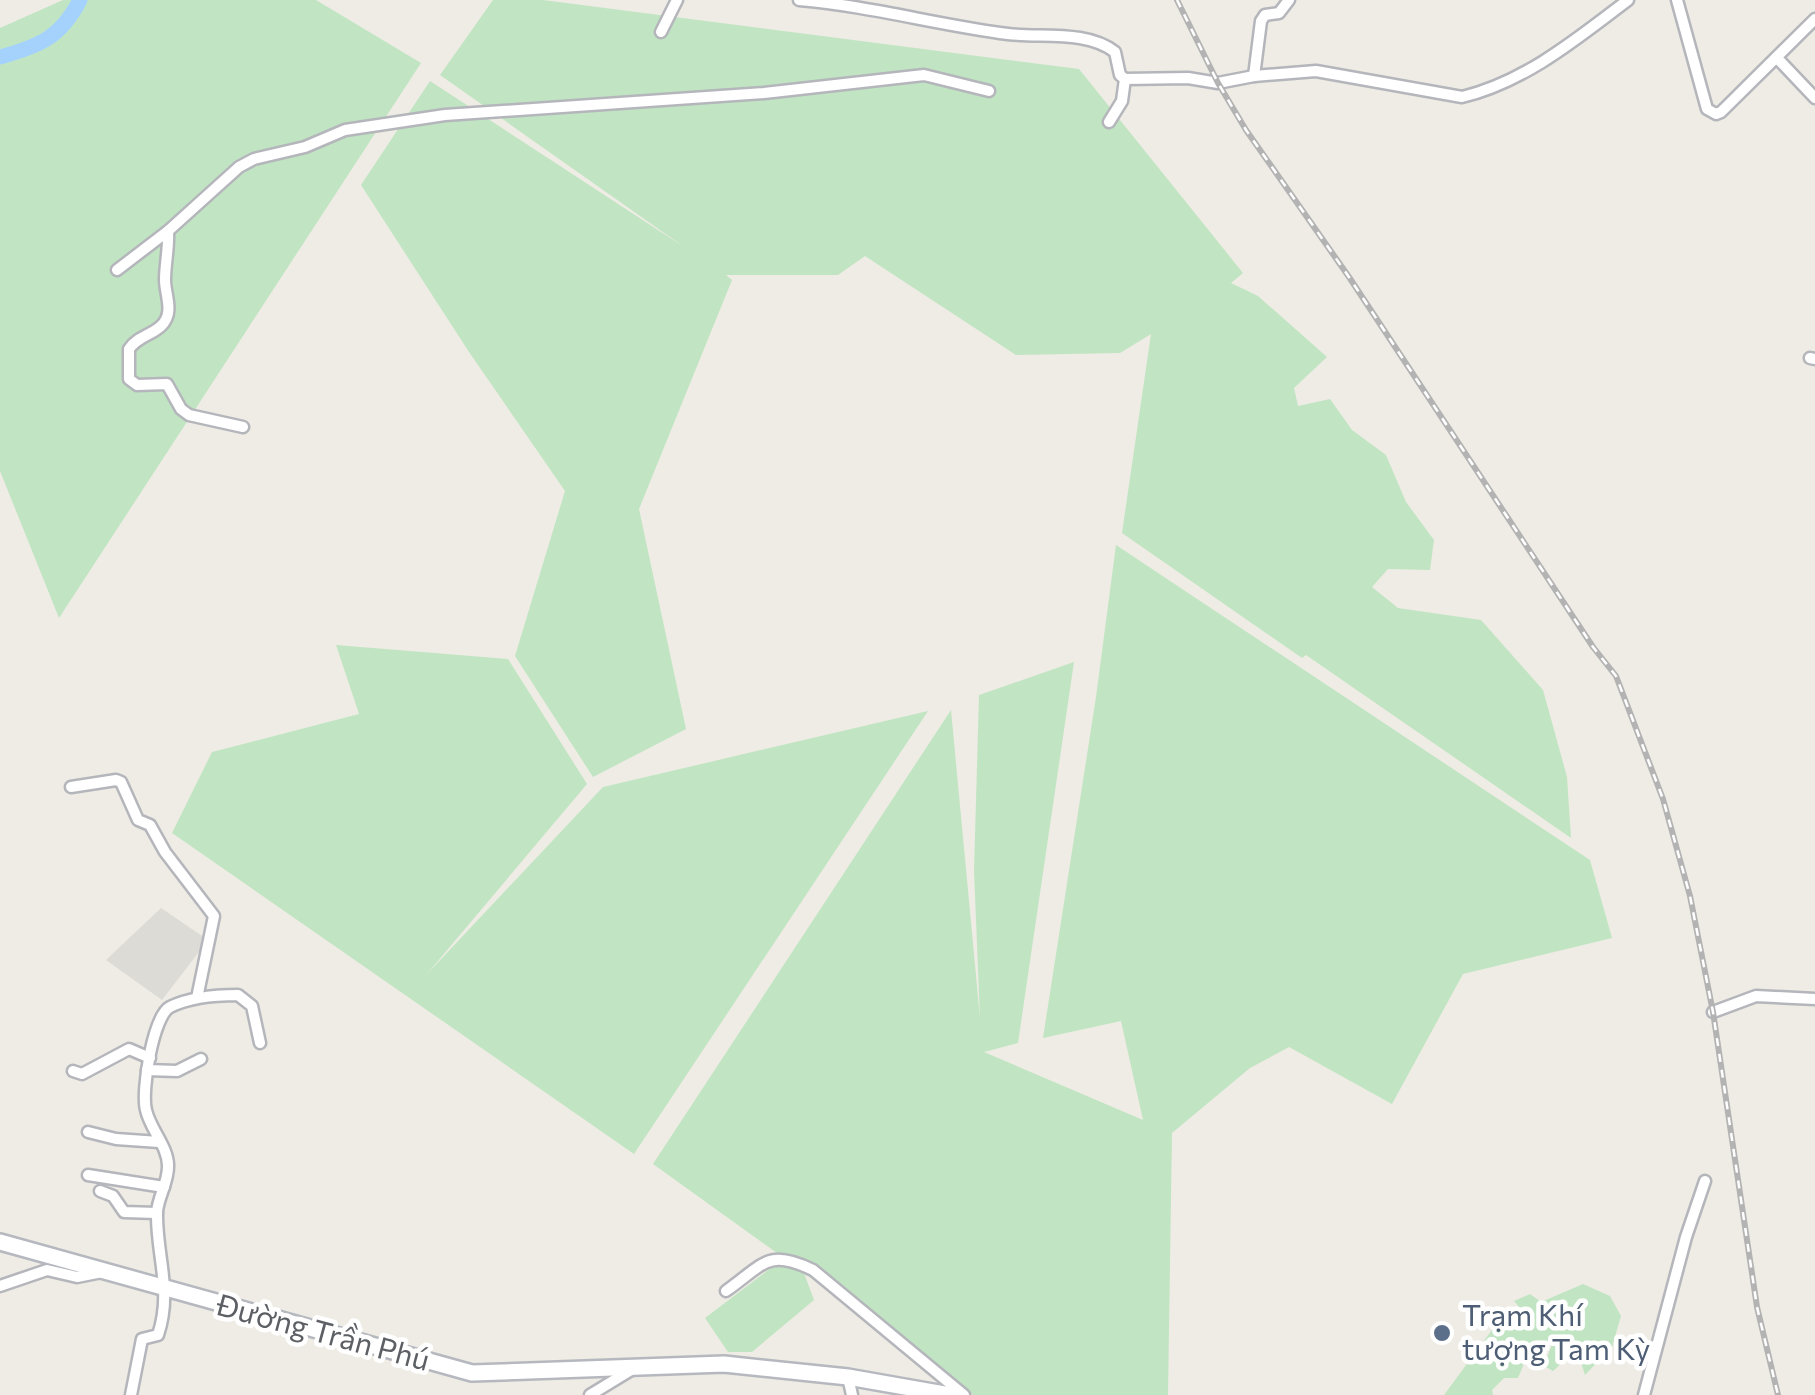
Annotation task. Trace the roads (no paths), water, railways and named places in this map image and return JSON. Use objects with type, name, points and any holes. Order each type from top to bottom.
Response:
[{"type":"main road","name":"Đường Trần Phú","points":[[0,1242],[472,1373],[724,1364],[848,1376],[950,1395]]},
{"type":"street","points":[[661,32],[678,0]]},
{"type":"street","points":[[799,0],[828,1],[1009,34],[1069,37],[1104,44],[1115,52],[1120,76],[1125,79],[1188,78],[1218,83],[1254,76],[1336,72],[1462,97],[1481,93],[1529,69],[1576,40],[1628,0]]},
{"type":"street","points":[[1254,76],[1260,21],[1279,14],[1289,0]]},
{"type":"street","points":[[1677,0],[1710,113],[1721,112],[1815,20]]},
{"type":"street","points":[[1777,58],[1815,98]]},
{"type":"street","points":[[118,270],[248,162],[305,148],[344,130],[445,115],[764,93],[924,75],[988,91]]},
{"type":"street","points":[[1109,122],[1122,102],[1125,79]]},
{"type":"street","points":[[168,232],[168,313],[162,326],[138,338],[129,349],[130,379],[137,385],[167,384],[189,416],[243,427]]},
{"type":"street","points":[[70,787],[121,782],[138,820],[150,826],[165,852],[210,908],[214,921],[198,998]]},
{"type":"street","points":[[131,1395],[142,1340],[158,1335],[166,1311],[157,1214],[168,1162],[145,1107],[148,1064],[165,1010],[198,998],[235,994],[245,997],[254,1011],[260,1043]]},
{"type":"street","points":[[1713,1012],[1756,996],[1815,999]]},
{"type":"street","points":[[73,1071],[82,1074],[130,1049],[148,1064],[177,1071],[201,1060]]},
{"type":"street","points":[[88,1132],[116,1140],[159,1142]]},
{"type":"street","points":[[88,1175],[164,1188]]},
{"type":"street","points":[[1644,1395],[1705,1181]]},
{"type":"street","points":[[100,1191],[113,1196],[124,1212],[157,1214]]},
{"type":"street","points":[[726,1291],[768,1261],[786,1257],[813,1270],[964,1395]]},
{"type":"street","points":[[0,1286],[41,1271],[77,1276],[103,1272]]},
{"type":"street","points":[[590,1395],[630,1370]]},
{"type":"street","points":[[848,1376],[852,1395]]},
{"type":"waterway","points":[[0,57],[48,38],[65,23],[80,0]]},
{"type":"railway","points":[[1177,0],[1246,130],[1616,676],[1663,799],[1690,896],[1713,1012],[1757,1307],[1778,1395]]},
{"type":"place","name":"Trạm Khí tượng Tam Kỳ","points":[[1442,1333]]}]
